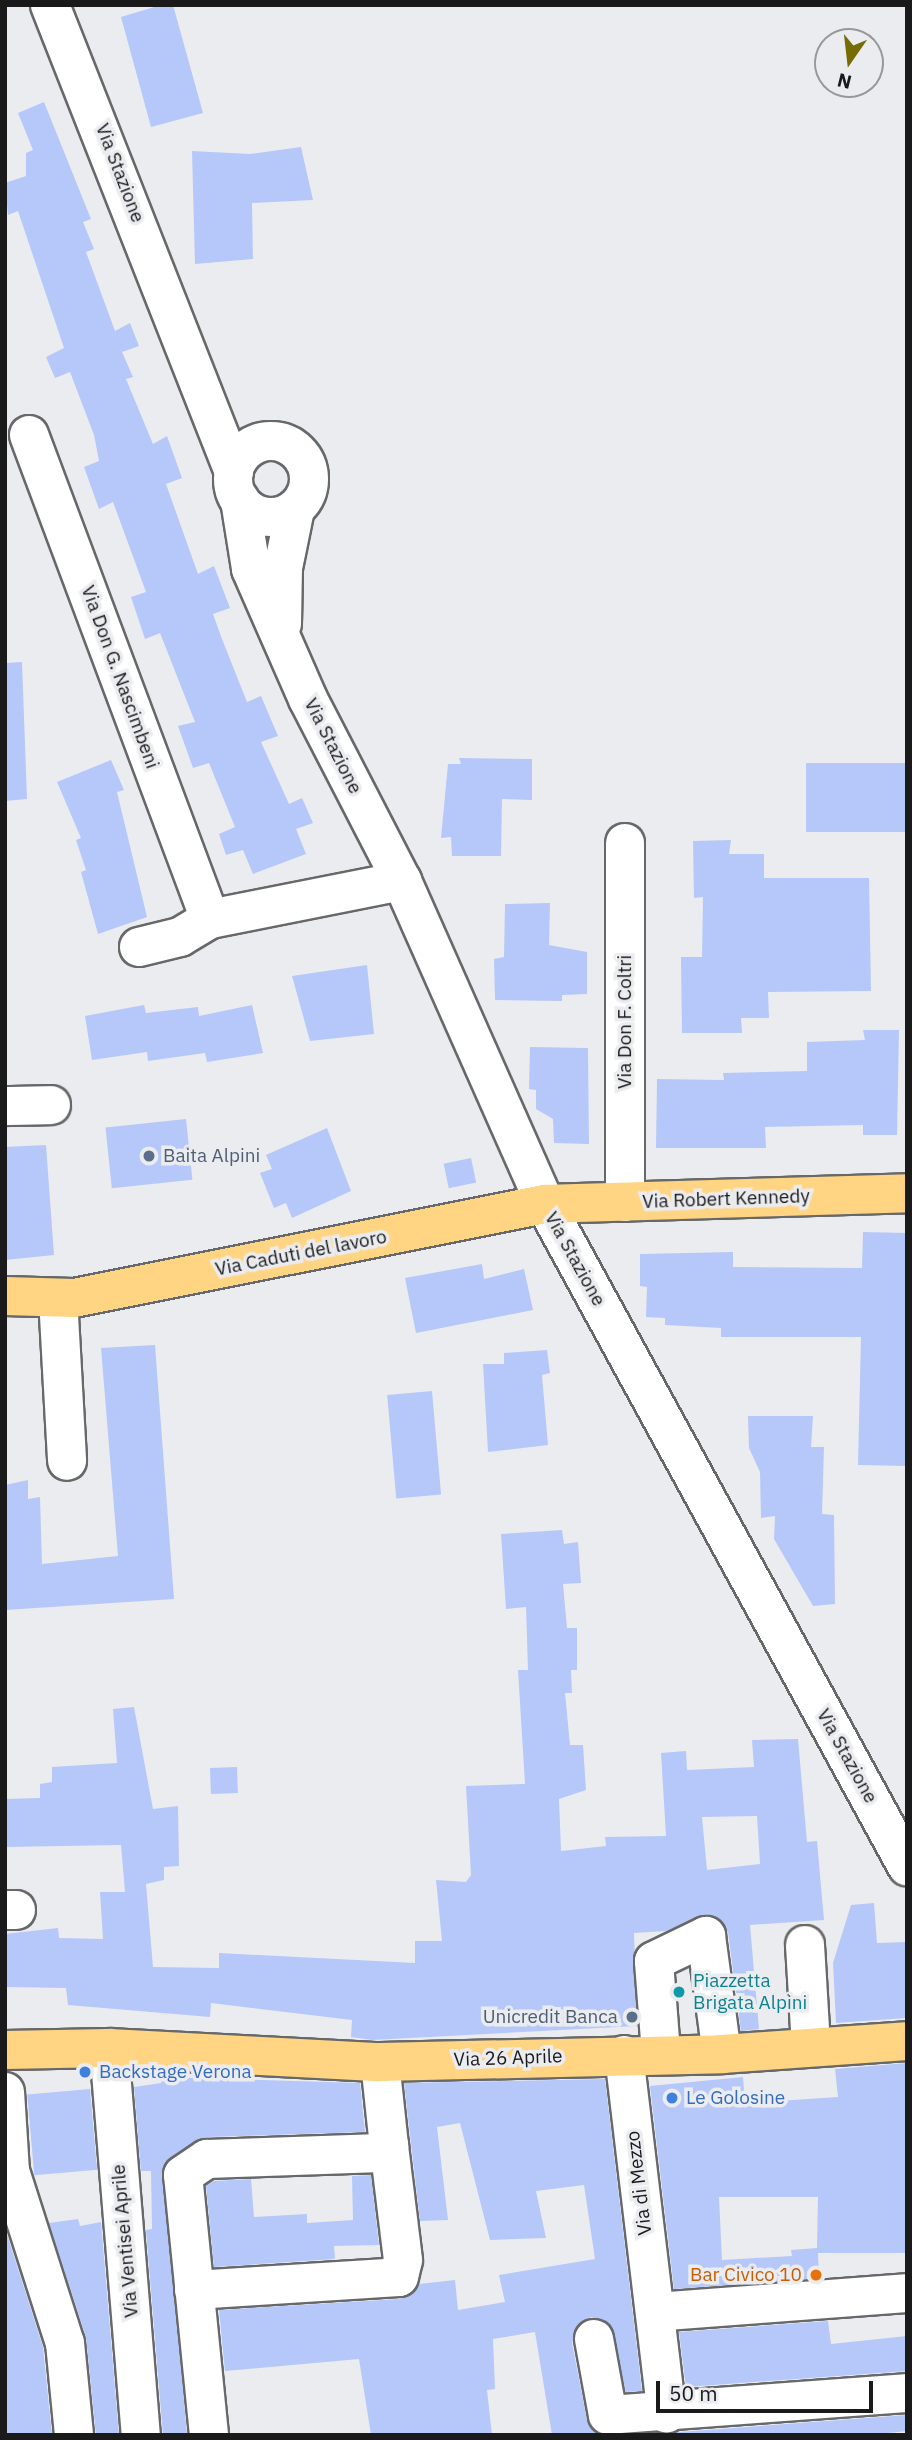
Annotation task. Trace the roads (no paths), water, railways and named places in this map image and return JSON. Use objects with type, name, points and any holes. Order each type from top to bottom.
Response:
[{"type":"main road","name":"Via Robert Kennedy","points":[[545,1205],[907,1193]]},
{"type":"main road","name":"Via Caduti del lavoro","points":[[5,1296],[58,1298],[545,1205]]},
{"type":"main road","name":"Via 26 Aprile","points":[[5,2050],[108,2048],[380,2062],[722,2053],[811,2045],[907,2041]]},
{"type":"street","name":"Via Stazione","points":[[50,5],[184,343],[237,486],[251,569],[282,633],[308,699],[402,881],[545,1205],[907,1866]]},
{"type":"street","name":"Via Stazione","points":[[184,343],[237,412],[270,441],[304,460],[309,486],[295,509],[283,568],[282,633]]},
{"type":"street","name":"Via Don G. Nascimbeni","points":[[29,435],[210,919]]},
{"type":"street","points":[[270,441],[247,450],[237,486],[272,517],[295,509]]},
{"type":"street","name":"Via Don F. Coltri","points":[[625,843],[625,1202]]},
{"type":"street","points":[[139,947],[180,937],[210,919],[402,881]]},
{"type":"street","points":[[5,1106],[51,1105]]},
{"type":"street","points":[[58,1298],[67,1461]]},
{"type":"street","points":[[642,2054],[654,1961],[706,1937],[722,2053]]},
{"type":"street","points":[[805,1945],[811,2045]]},
{"type":"street","name":"Via Ventisei Aprile","points":[[108,2048],[141,2435]]},
{"type":"street","name":"Via di Mezzo","points":[[642,2054],[654,2312],[667,2413]]},
{"type":"street","points":[[194,2290],[399,2277],[403,2260],[380,2062]]},
{"type":"street","points":[[5,2092],[10,2171],[65,2343],[74,2435]]},
{"type":"street","points":[[209,2435],[183,2175],[207,2159],[381,2153],[389,2146]]},
{"type":"street","points":[[654,2312],[825,2302],[907,2292]]},
{"type":"street","points":[[594,2339],[608,2415],[667,2413],[907,2393]]},
{"type":"place","name":"Baita Alpini","points":[[149,1156]]},
{"type":"place","name":"Piazzetta Brigata Alpini","points":[[679,1992]]},
{"type":"place","name":"Unicredit Banca","points":[[632,2017]]},
{"type":"place","name":"Backstage Verona","points":[[85,2072]]},
{"type":"place","name":"Le Golosine","points":[[672,2098]]},
{"type":"place","name":"Bar Civico 10","points":[[816,2275]]}]
